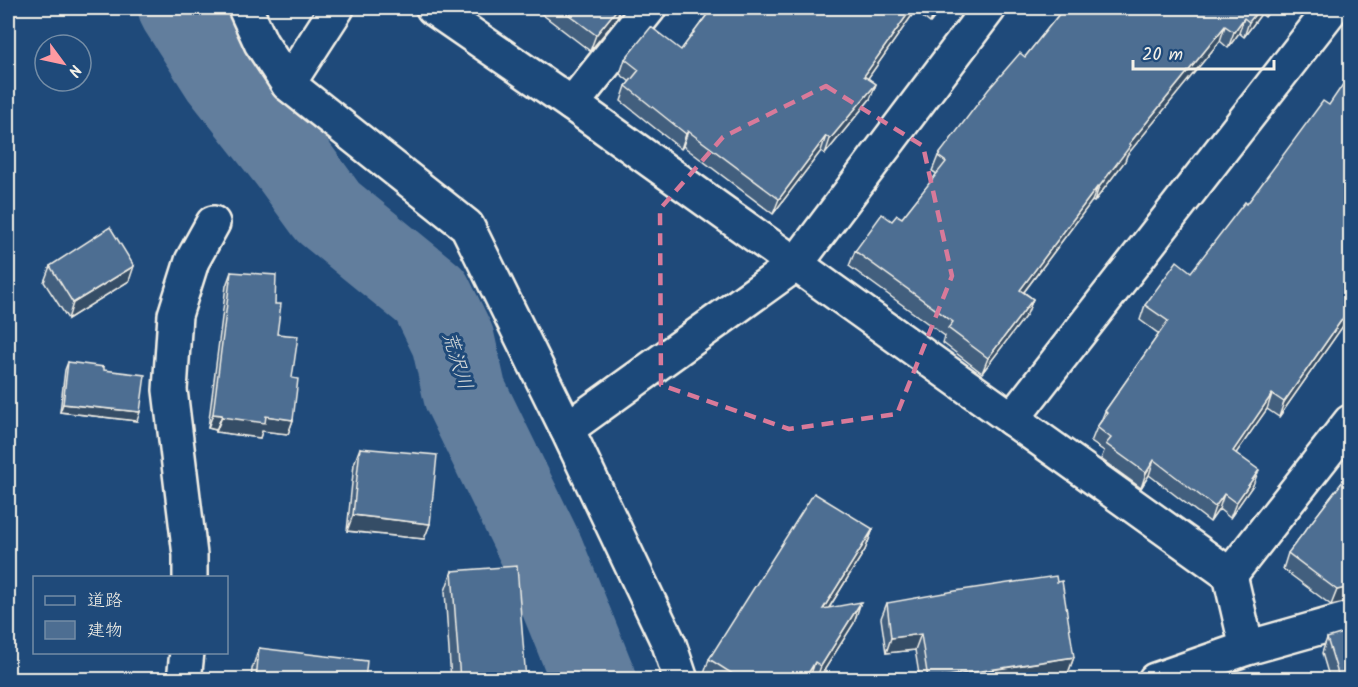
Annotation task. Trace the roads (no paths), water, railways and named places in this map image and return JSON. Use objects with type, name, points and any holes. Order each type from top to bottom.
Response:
[{"type":"street","points":[[245,8],[261,43],[288,84],[467,226],[669,644],[681,680]]},
{"type":"street","points":[[288,84],[337,8]]},
{"type":"street","points":[[433,8],[1230,574],[1247,648]]},
{"type":"street","points":[[572,105],[649,8]]},
{"type":"street","points":[[567,429],[796,264],[989,8]]},
{"type":"street","points":[[1012,418],[1332,8]]},
{"type":"street","points":[[190,576],[190,555],[170,390],[175,315],[192,261],[213,223]]},
{"type":"street","points":[[1230,574],[1350,422]]},
{"type":"street","points":[[1155,680],[1247,648],[1350,619]]},
{"type":"street","points":[[184,680],[187,654]]},
{"type":"waterway","name":"荒沢川","points":[[180,8],[223,75],[328,212],[431,296],[453,341],[465,394],[543,554],[594,680]]}]
